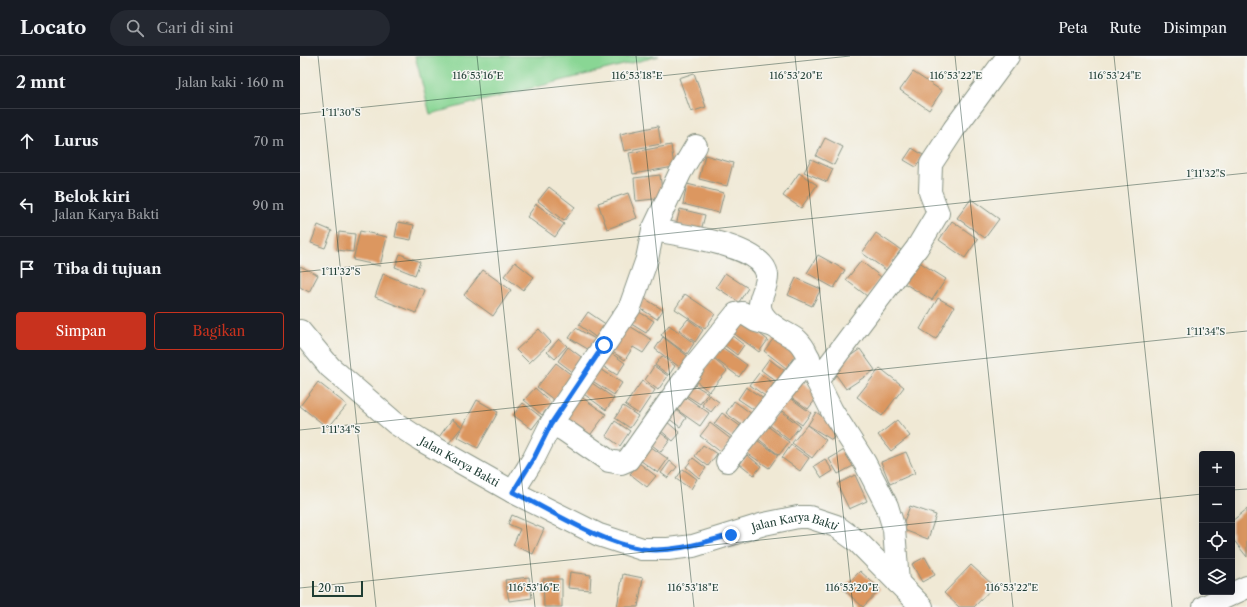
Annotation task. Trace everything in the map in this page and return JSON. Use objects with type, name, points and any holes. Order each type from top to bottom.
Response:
[{"type":"street","points":[[817,381],[916,248],[938,214],[930,192],[931,164],[954,129],[1008,56]]},
{"type":"street","points":[[513,492],[534,458],[551,424],[630,307],[647,259],[653,230],[680,173],[696,146]]},
{"type":"street","points":[[653,230],[703,238],[725,244],[762,264],[767,273],[767,283],[761,298],[760,307],[763,315],[774,326],[796,340],[803,347],[809,358],[817,381],[832,411],[865,463],[887,506],[894,529],[898,583]]},
{"type":"street","points":[[551,424],[564,430],[609,461],[621,463],[628,460],[694,366],[736,314],[742,313],[756,321],[774,326]]},
{"type":"street","name":"Jalan Karya Bakti","points":[[300,331],[330,367],[395,423],[421,440],[513,492],[599,535],[642,549],[668,549],[693,546],[764,524],[798,517],[809,517],[836,526],[852,538],[922,607]]},
{"type":"street","points":[[727,461],[809,358]]},
{"type":"street","points":[[1204,607],[1247,587]]},
{"type":"green space","points":[[415,56],[659,56],[430,114]]},
{"type":"building","points":[[913,72],[942,91],[929,110],[900,90]]},
{"type":"building","points":[[694,73],[706,107],[691,112],[679,78]]},
{"type":"building","points":[[658,126],[661,144],[624,151],[620,134]]},
{"type":"building","points":[[825,138],[843,147],[834,165],[816,156]]},
{"type":"building","points":[[671,145],[674,167],[633,174],[629,153]]},
{"type":"building","points":[[912,148],[923,155],[916,167],[904,160]]},
{"type":"building","points":[[705,155],[733,163],[727,186],[699,179]]},
{"type":"building","points":[[811,159],[833,169],[827,182],[804,172]]},
{"type":"building","points":[[799,173],[817,185],[801,208],[783,196]]},
{"type":"building","points":[[660,175],[663,198],[636,201],[634,178]]},
{"type":"building","points":[[687,184],[724,193],[719,213],[683,204]]},
{"type":"building","points":[[549,187],[575,207],[564,221],[538,201]]},
{"type":"building","points":[[628,193],[637,218],[607,229],[598,203]]},
{"type":"building","points":[[971,199],[999,219],[985,238],[957,218]]},
{"type":"building","points":[[536,204],[564,224],[555,237],[527,217]]},
{"type":"building","points":[[680,209],[705,215],[701,231],[676,225]]},
{"type":"building","points":[[952,221],[978,239],[965,258],[939,240]]},
{"type":"building","points":[[398,222],[414,225],[411,240],[395,237]]},
{"type":"building","points":[[318,225],[332,231],[325,248],[311,243]]},
{"type":"building","points":[[360,231],[387,237],[380,266],[353,260]]},
{"type":"building","points":[[339,232],[355,234],[353,252],[337,250]]},
{"type":"building","points":[[876,233],[901,250],[886,270],[862,253]]},
{"type":"building","points":[[400,254],[420,262],[415,275],[395,267]]},
{"type":"building","points":[[818,255],[845,270],[834,288],[807,273]]},
{"type":"building","points":[[916,260],[946,279],[932,300],[902,282]]},
{"type":"building","points":[[861,261],[881,277],[867,296],[846,280]]},
{"type":"building","points":[[515,262],[534,277],[523,290],[504,276]]},
{"type":"building","points":[[300,266],[318,275],[309,292],[300,287]]},
{"type":"building","points":[[483,270],[511,290],[493,316],[464,295]]},
{"type":"building","points":[[725,273],[748,288],[739,302],[716,287]]},
{"type":"building","points":[[383,274],[425,290],[416,313],[375,297]]},
{"type":"building","points":[[796,278],[821,289],[812,306],[788,295]]},
{"type":"building","points":[[685,294],[715,314],[705,329],[675,309]]},
{"type":"building","points":[[644,298],[663,310],[657,319],[638,307]]},
{"type":"building","points":[[938,298],[954,307],[936,339],[920,329]]},
{"type":"building","points":[[636,310],[654,321],[646,333],[628,322]]},
{"type":"building","points":[[588,312],[607,325],[598,339],[579,325]]},
{"type":"building","points":[[737,317],[768,340],[759,352],[728,329]]},
{"type":"building","points":[[688,319],[703,330],[695,342],[679,330]]},
{"type":"building","points":[[625,323],[652,340],[643,353],[633,347],[625,360],[608,349]]},
{"type":"building","points":[[669,325],[694,343],[687,354],[661,335]]},
{"type":"building","points":[[576,328],[597,340],[591,351],[569,338]]},
{"type":"building","points":[[539,329],[551,342],[529,363],[516,350]]},
{"type":"building","points":[[777,334],[799,350],[786,368],[764,351]]},
{"type":"building","points":[[731,335],[744,345],[737,355],[724,345]]},
{"type":"building","points":[[663,337],[690,358],[682,369],[655,349]]},
{"type":"building","points":[[559,339],[567,346],[555,359],[547,352]]},
{"type":"building","points":[[568,347],[584,359],[574,373],[558,361]]},
{"type":"building","points":[[722,347],[747,365],[739,377],[714,358]]},
{"type":"building","points":[[860,349],[875,370],[846,389],[832,369]]},
{"type":"building","points":[[607,350],[625,363],[617,375],[598,363]]},
{"type":"building","points":[[662,356],[675,366],[669,375],[655,365]]},
{"type":"building","points":[[713,358],[727,371],[709,392],[695,380]]},
{"type":"building","points":[[769,359],[785,371],[777,382],[761,370]]},
{"type":"building","points":[[556,363],[573,376],[554,400],[537,387]]},
{"type":"building","points":[[654,366],[668,376],[658,390],[645,380]]},
{"type":"building","points":[[599,368],[622,383],[614,395],[591,380]]},
{"type":"building","points":[[880,368],[904,387],[882,416],[857,397]]},
{"type":"building","points":[[759,373],[774,384],[765,396],[750,385]]},
{"type":"building","points":[[799,380],[819,395],[808,409],[788,395]]},
{"type":"building","points":[[589,381],[614,398],[606,410],[581,392]]},
{"type":"building","points":[[642,381],[655,390],[639,414],[625,405]]},
{"type":"building","points":[[318,382],[347,405],[328,428],[300,406]]},
{"type":"building","points":[[693,384],[708,393],[700,404],[686,395]]},
{"type":"building","points":[[746,387],[764,399],[756,411],[738,399]]},
{"type":"building","points":[[535,388],[552,403],[542,415],[524,400]]},
{"type":"building","points":[[577,394],[606,414],[588,438],[559,418]]},
{"type":"building","points":[[682,394],[709,413],[700,426],[673,407]]},
{"type":"building","points":[[709,395],[719,402],[711,412],[702,405]]},
{"type":"building","points":[[789,397],[811,413],[802,425],[780,409]]},
{"type":"building","points":[[477,400],[498,412],[478,448],[457,437]]},
{"type":"building","points":[[734,401],[752,414],[743,426],[726,413]]},
{"type":"building","points":[[523,403],[541,417],[532,429],[513,415]]},
{"type":"building","points":[[623,406],[638,416],[630,428],[615,418]]},
{"type":"building","points":[[675,409],[686,418],[680,427],[668,418]]},
{"type":"building","points":[[779,410],[800,426],[789,440],[768,424]]},
{"type":"building","points":[[816,412],[839,428],[832,440],[808,425]]},
{"type":"building","points":[[722,413],[740,426],[732,437],[714,424]]},
{"type":"building","points":[[452,419],[462,427],[448,444],[439,437]]},
{"type":"building","points":[[897,420],[910,436],[891,451],[878,435]]},
{"type":"building","points":[[615,421],[630,431],[620,446],[606,436]]},
{"type":"building","points":[[666,421],[680,433],[673,441],[659,429]]},
{"type":"building","points":[[710,423],[732,440],[722,453],[700,436]]},
{"type":"building","points":[[766,425],[789,442],[779,455],[757,438]]},
{"type":"building","points":[[807,425],[826,440],[812,458],[792,443]]},
{"type":"building","points":[[657,430],[670,440],[661,452],[648,442]]},
{"type":"building","points":[[754,438],[778,455],[769,468],[744,451]]},
{"type":"building","points":[[647,444],[668,459],[658,473],[637,458]]},
{"type":"building","points":[[703,445],[717,454],[708,466],[695,456]]},
{"type":"building","points":[[791,445],[809,458],[800,471],[782,458]]},
{"type":"building","points":[[846,449],[855,465],[838,474],[829,459]]},
{"type":"building","points":[[906,452],[915,473],[890,484],[881,462]]},
{"type":"building","points":[[747,455],[761,466],[754,475],[740,464]]},
{"type":"building","points":[[693,458],[706,468],[699,478],[686,467]]},
{"type":"building","points":[[825,459],[833,471],[822,478],[814,466]]},
{"type":"building","points":[[670,461],[677,467],[668,478],[661,473]]},
{"type":"building","points":[[639,463],[656,476],[647,487],[630,474]]},
{"type":"building","points":[[683,469],[697,479],[691,489],[676,479]]},
{"type":"building","points":[[855,475],[867,501],[849,509],[837,484]]},
{"type":"building","points":[[910,506],[936,515],[928,539],[901,529]]},
{"type":"building","points":[[1247,509],[1247,557],[1235,542],[1235,519]]},
{"type":"building","points":[[512,515],[544,529],[533,554],[513,545],[520,529],[508,524]]},
{"type":"building","points":[[925,557],[935,575],[922,582],[912,564]]},
{"type":"building","points":[[971,565],[994,586],[974,607],[959,607],[944,593]]},
{"type":"building","points":[[860,571],[880,589],[863,607],[843,589]]},
{"type":"building","points":[[570,572],[591,575],[590,590],[568,588]]},
{"type":"building","points":[[623,574],[643,578],[638,607],[617,607]]},
{"type":"building","points":[[529,577],[532,598],[509,601],[505,580]]},
{"type":"building","points":[[543,579],[562,579],[562,607],[544,607]]},
{"type":"route","points":[[604,345],[551,424],[534,458],[513,492],[599,535],[642,549],[668,549],[693,546],[731,535]]}]
